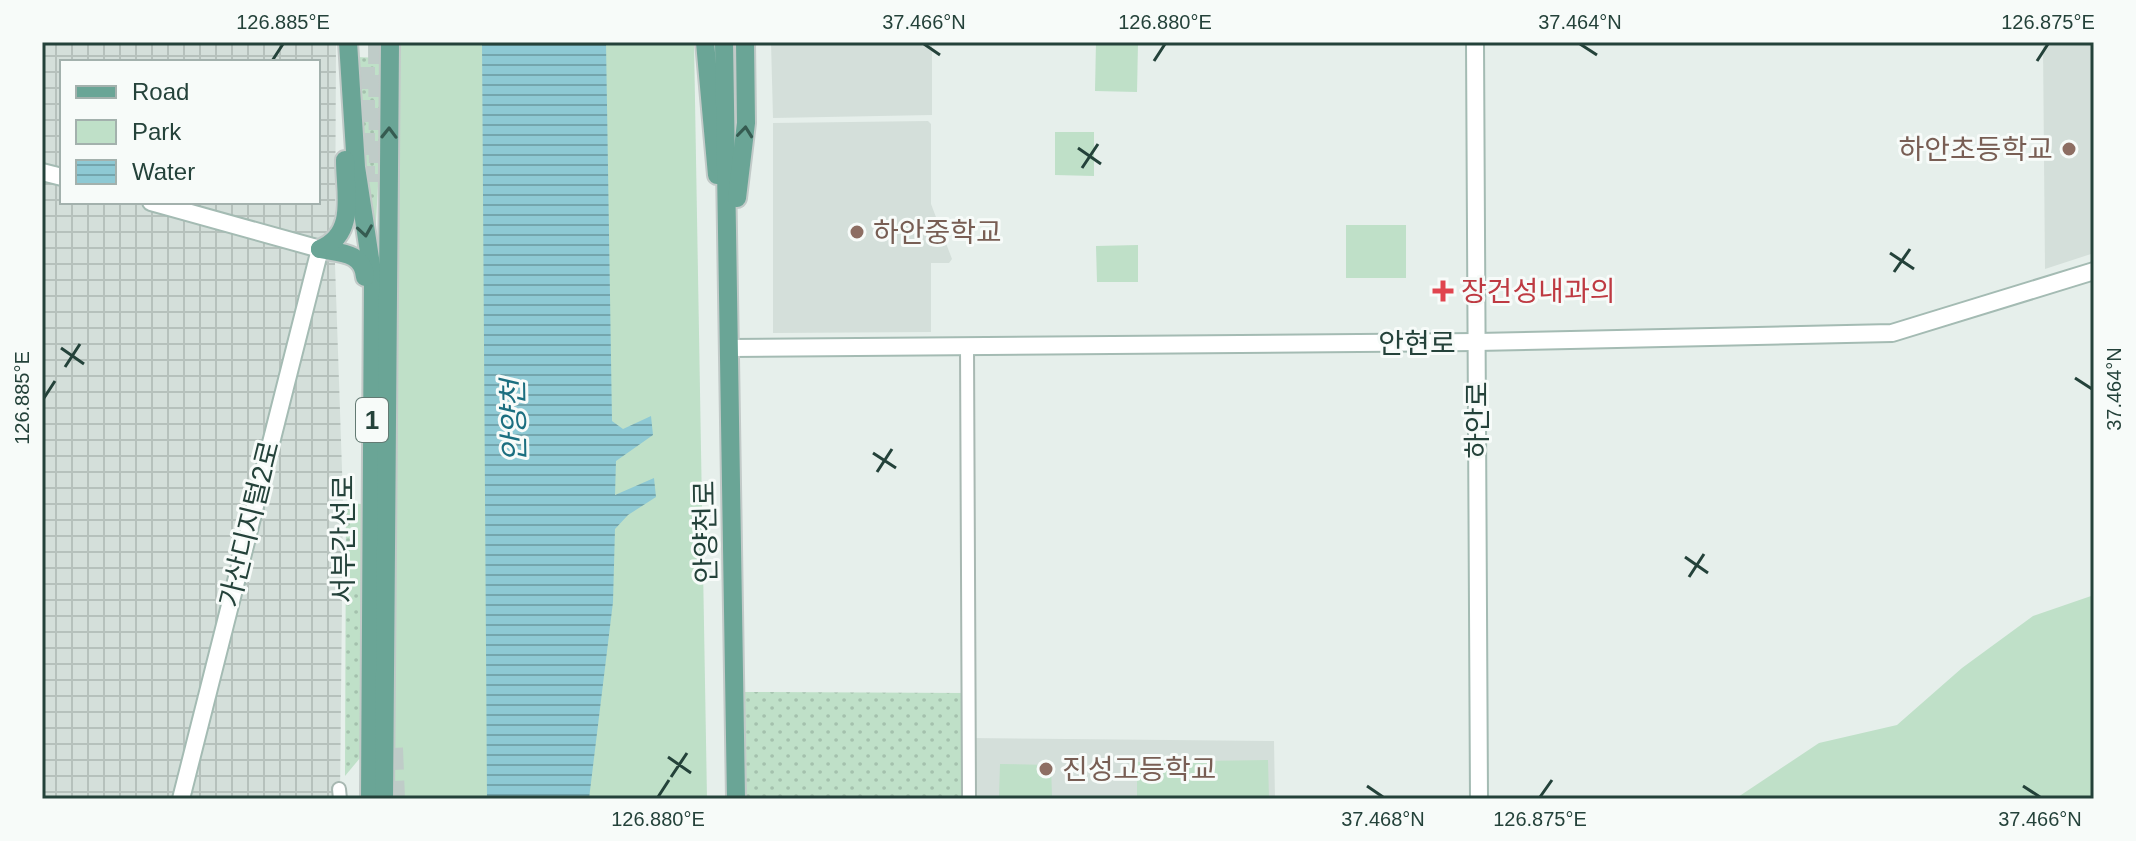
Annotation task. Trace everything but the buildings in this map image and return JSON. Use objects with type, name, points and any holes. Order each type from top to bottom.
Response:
[{"type":"main road","name":"서부간선로","points":[[348,42],[356,167],[373,278],[370,799]]},
{"type":"main road","name":"서부간선로","points":[[384,799],[390,42]]},
{"type":"main road","points":[[705,42],[710,124],[729,265]]},
{"type":"main road","points":[[724,42],[729,265]]},
{"type":"main road","points":[[729,265],[746,123],[745,42]]},
{"type":"main road","points":[[320,249],[340,236],[346,225],[344,135],[349,77]]},
{"type":"main road","points":[[320,249],[356,257],[365,267],[371,429]]},
{"type":"main road","name":"안양천로","points":[[729,265],[736,799]]},
{"type":"street","name":"하안로","points":[[1475,42],[1479,799]]},
{"type":"street","points":[[158,204],[320,249]]},
{"type":"street","name":"가산디지털2로","points":[[181,799],[320,249]]},
{"type":"street","name":"안현로","points":[[730,348],[1477,342],[1892,333],[2094,271]]},
{"type":"street","points":[[967,346],[969,799]]},
{"type":"shaded area","points":[[42,42],[336,42],[335,264],[343,499],[340,799],[42,799]]},
{"type":"shaded area","points":[[771,42],[932,42],[932,115],[773,118]]},
{"type":"shaded area","name":"하안초등학교","points":[[2094,45],[2094,253],[2045,269],[2043,46]]},
{"type":"shaded area","name":"하안중학교","points":[[928,121],[931,124],[931,204],[952,259],[949,263],[931,263],[931,332],[773,333],[773,123]]},
{"type":"shaded area","points":[[968,738],[1274,741],[1275,799],[969,799]]},
{"type":"green space","points":[[398,42],[694,42],[707,799],[391,799]]},
{"type":"green space","points":[[1096,42],[1138,43],[1137,92],[1095,91]]},
{"type":"green space","points":[[354,57],[385,58],[375,240],[371,228]]},
{"type":"green space","points":[[1055,132],[1094,132],[1094,176],[1055,175]]},
{"type":"green space","points":[[1346,225],[1406,225],[1406,278],[1346,278]]},
{"type":"green space","points":[[1138,245],[1138,282],[1097,282],[1096,246]]},
{"type":"green space","points":[[346,503],[362,504],[360,758],[345,776]]},
{"type":"green space","points":[[2094,595],[2094,799],[1735,799],[1819,743],[1897,725],[1962,668],[2033,616]]},
{"type":"green space","points":[[735,692],[968,693],[969,799],[736,799]]},
{"type":"green space","points":[[1268,760],[1269,799],[1137,799],[1137,762]]},
{"type":"green space","points":[[1000,764],[1051,765],[1052,796],[999,796]]},
{"type":"water","name":"안양천","points":[[482,42],[606,42],[612,421],[623,429],[651,416],[653,435],[616,461],[615,495],[654,478],[656,497],[628,515],[615,529],[613,602],[589,799],[487,799]]},
{"type":"tunnel","points":[[379,42],[380,182]]},
{"type":"tunnel","points":[[364,67],[364,181]]},
{"type":"tunnel","points":[[392,748],[394,799]]},
{"type":"place","name":"하안초등학교","points":[[2069,149]]},
{"type":"place","name":"하안중학교","points":[[857,232]]},
{"type":"place","name":"장건성내과의","points":[[1443,291]]},
{"type":"place","name":"진성고등학교","points":[[1046,769]]}]
